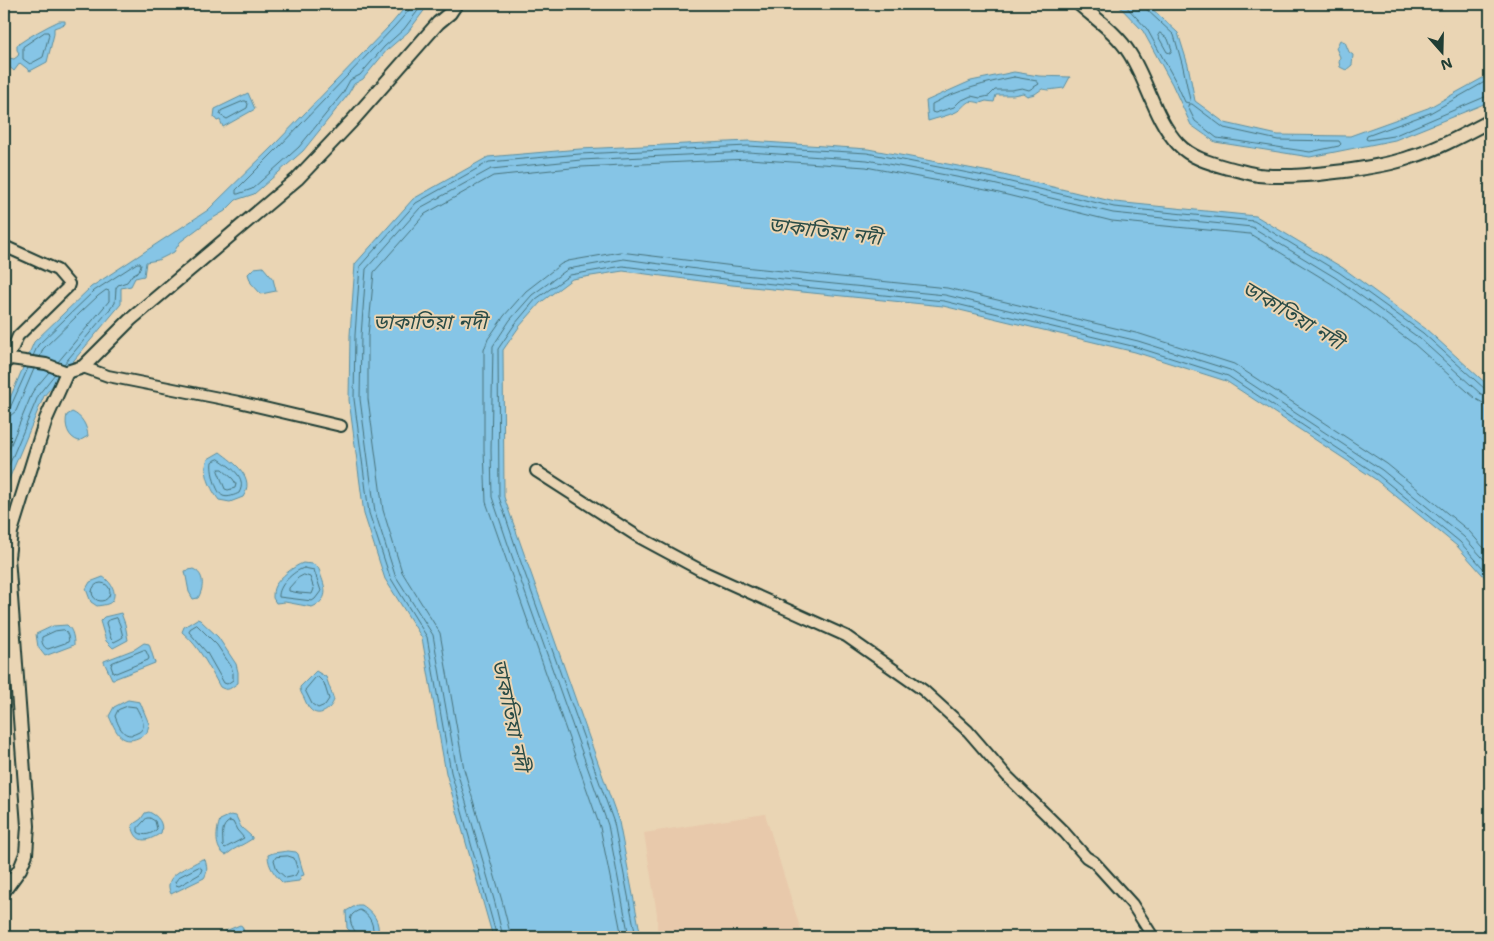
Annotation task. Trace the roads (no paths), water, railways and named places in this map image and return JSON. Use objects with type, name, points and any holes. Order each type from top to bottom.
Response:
[{"type":"main road","points":[[4,891],[20,869],[26,854],[28,826],[8,557],[11,532],[46,419],[67,372],[83,367],[130,320],[297,179],[352,121],[456,4]]},
{"type":"main road","points":[[1079,4],[1116,35],[1130,54],[1166,129],[1179,145],[1191,155],[1214,164],[1257,174],[1304,176],[1351,170],[1412,157],[1490,121]]},
{"type":"street","points":[[4,246],[57,270],[69,284],[18,336],[5,361],[46,364],[67,372]]},
{"type":"street","points":[[83,367],[108,376],[239,402],[341,426]]},
{"type":"street","points":[[536,471],[637,536],[704,572],[846,636],[923,690],[968,730],[1007,776],[1094,862],[1132,904],[1154,937]]},
{"type":"water","points":[[408,4],[429,4],[408,32],[387,50],[363,79],[354,84],[347,96],[303,151],[254,194],[236,200],[225,211],[180,242],[174,252],[158,260],[146,262],[144,276],[135,278],[131,286],[121,288],[121,304],[44,396],[4,491],[4,412],[34,342],[91,287],[208,210],[275,144]]},
{"type":"water","points":[[1117,4],[1147,4],[1178,33],[1188,65],[1195,101],[1225,123],[1278,135],[1350,136],[1428,108],[1490,74],[1490,99],[1484,104],[1395,140],[1310,157],[1215,142],[1191,125],[1172,84],[1143,31]]},
{"type":"water","points":[[59,21],[65,21],[65,24],[54,28],[47,62],[30,71],[20,63],[14,71],[4,64],[4,57],[14,59],[18,56],[17,45]]},
{"type":"water","points":[[1340,40],[1345,42],[1349,52],[1353,55],[1352,65],[1346,70],[1340,67],[1340,57],[1336,48]]},
{"type":"water","points":[[1014,72],[1039,76],[1070,77],[1064,88],[1042,89],[1035,94],[1027,96],[1023,93],[996,95],[994,102],[968,102],[956,112],[928,121],[926,101],[971,81]]},
{"type":"water","points":[[248,93],[255,109],[223,127],[220,120],[217,121],[214,117],[215,109]]},
{"type":"water","name":"ডাকাতিয়া নদী","points":[[749,141],[868,149],[995,173],[1115,202],[1256,216],[1343,268],[1426,329],[1490,387],[1490,583],[1457,546],[1375,479],[1226,381],[1135,352],[943,306],[732,285],[623,271],[572,279],[540,303],[519,327],[503,350],[504,497],[619,822],[641,937],[493,937],[446,773],[422,638],[385,579],[364,514],[349,400],[350,335],[355,264],[413,199],[488,157],[580,149]]},
{"type":"water","points":[[263,267],[273,279],[276,291],[261,294],[251,283],[248,274],[254,268]]},
{"type":"water","points":[[72,412],[85,425],[88,436],[79,441],[72,437],[67,427],[67,415]]},
{"type":"water","points":[[220,452],[242,471],[247,483],[243,497],[230,502],[219,500],[210,486],[207,475],[206,464],[208,459]]},
{"type":"water","points":[[303,563],[314,564],[318,568],[325,590],[324,598],[312,607],[285,602],[276,603],[273,598],[274,587],[288,572]]},
{"type":"water","points":[[193,569],[200,574],[202,582],[198,598],[193,599],[189,592],[185,571]]},
{"type":"water","points":[[103,577],[112,587],[114,598],[105,605],[97,606],[91,602],[86,589],[90,582]]},
{"type":"water","points":[[121,613],[128,640],[113,648],[106,641],[100,621],[104,617]]},
{"type":"water","points":[[197,619],[218,637],[236,664],[238,683],[229,689],[220,687],[199,651],[182,632],[184,627]]},
{"type":"water","points":[[67,625],[72,632],[74,645],[45,656],[38,647],[36,634],[53,626]]},
{"type":"water","points":[[144,643],[149,644],[155,663],[112,679],[104,661],[135,649]]},
{"type":"water","points":[[316,671],[326,677],[334,700],[330,707],[321,713],[313,712],[309,708],[300,689]]},
{"type":"water","points":[[128,700],[140,702],[149,724],[147,733],[133,740],[127,740],[119,735],[109,716],[114,707]]},
{"type":"water","points":[[4,784],[8,843],[4,855]]},
{"type":"water","points":[[149,812],[160,820],[162,826],[161,833],[147,840],[139,839],[132,825],[141,819],[145,813]]},
{"type":"water","points":[[231,815],[236,816],[241,827],[252,839],[226,855],[219,849],[217,840],[218,829],[220,820]]},
{"type":"water","points":[[288,851],[298,854],[304,875],[301,876],[299,881],[283,883],[271,867],[268,855]]},
{"type":"water","points":[[202,859],[205,860],[207,867],[204,878],[171,894],[169,887],[173,877],[178,872]]},
{"type":"water","points":[[357,905],[362,905],[375,918],[378,926],[377,937],[355,937],[347,928],[346,911]]},
{"type":"water","points":[[240,925],[246,937],[221,937],[223,932]]}]
